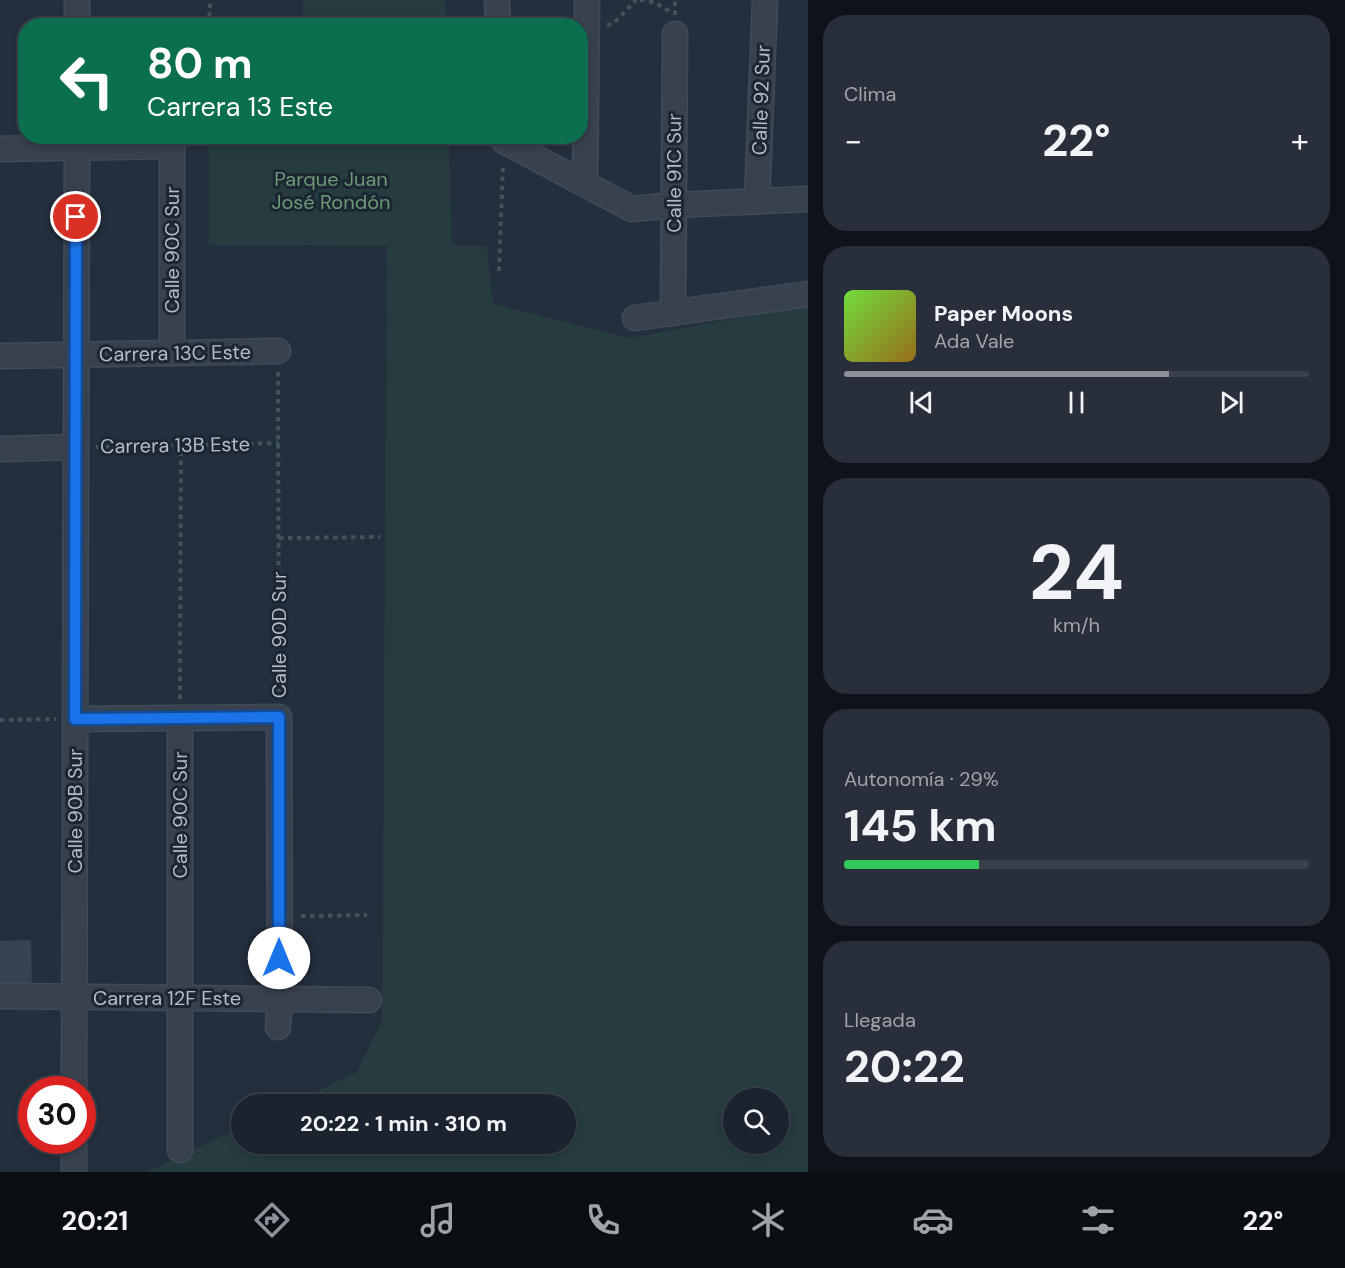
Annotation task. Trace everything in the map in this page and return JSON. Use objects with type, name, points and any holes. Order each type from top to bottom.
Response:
[{"type":"street","points":[[76,18],[77,0]]},
{"type":"street","points":[[497,0],[498,18]]},
{"type":"street","name":"Calle 92 Sur","points":[[757,201],[765,0]]},
{"type":"street","name":"Calle 91C Sur","points":[[674,312],[675,24]]},
{"type":"street","points":[[0,149],[55,144]]},
{"type":"street","name":"Calle 90B Sur","points":[[74,1076],[77,144]]},
{"type":"street","name":"Calle 90C Sur","points":[[124,144],[172,146],[172,353]]},
{"type":"street","points":[[513,144],[632,208],[808,199]]},
{"type":"street","points":[[585,144],[585,183]]},
{"type":"street","points":[[635,318],[808,294]]},
{"type":"street","name":"Carrera 13C Este","points":[[0,356],[278,351]]},
{"type":"street","name":"Carrera 13B Este","points":[[0,449],[76,447]]},
{"type":"street","points":[[75,719],[279,717]]},
{"type":"street","name":"Calle 90D Sur","points":[[278,1027],[280,999],[279,717]]},
{"type":"street","name":"Calle 90C Sur","points":[[180,718],[180,1150]]},
{"type":"street","name":"Carrera 12F Este","points":[[0,996],[369,1000]]},
{"type":"street","points":[[74,1154],[74,1172]]},
{"type":"path","points":[[209,18],[210,0]]},
{"type":"path","points":[[587,10],[602,25],[613,24],[638,0],[654,3],[675,24]]},
{"type":"path","points":[[499,271],[504,144]]},
{"type":"path","name":"Calle 90D Sur","points":[[278,351],[279,717]]},
{"type":"path","name":"Carrera 13B Este","points":[[76,447],[279,443]]},
{"type":"path","points":[[180,718],[181,445]]},
{"type":"path","points":[[279,538],[380,537]]},
{"type":"path","points":[[0,720],[75,719]]},
{"type":"path","points":[[279,917],[367,915]]},
{"type":"green space","points":[[303,0],[445,0],[446,18],[303,18]]},
{"type":"green space","name":"Parque Juan José Rondón","points":[[209,144],[449,144],[452,245],[487,246],[493,304],[630,338],[808,305],[808,1172],[147,1172],[231,1132],[231,1154],[576,1154],[576,1094],[311,1094],[357,1072],[382,1020],[387,246],[209,245]]},
{"type":"building","points":[[31,940],[32,994],[0,995],[0,941]]},
{"type":"route","points":[[76,217],[75,719],[279,717],[279,958]]}]
